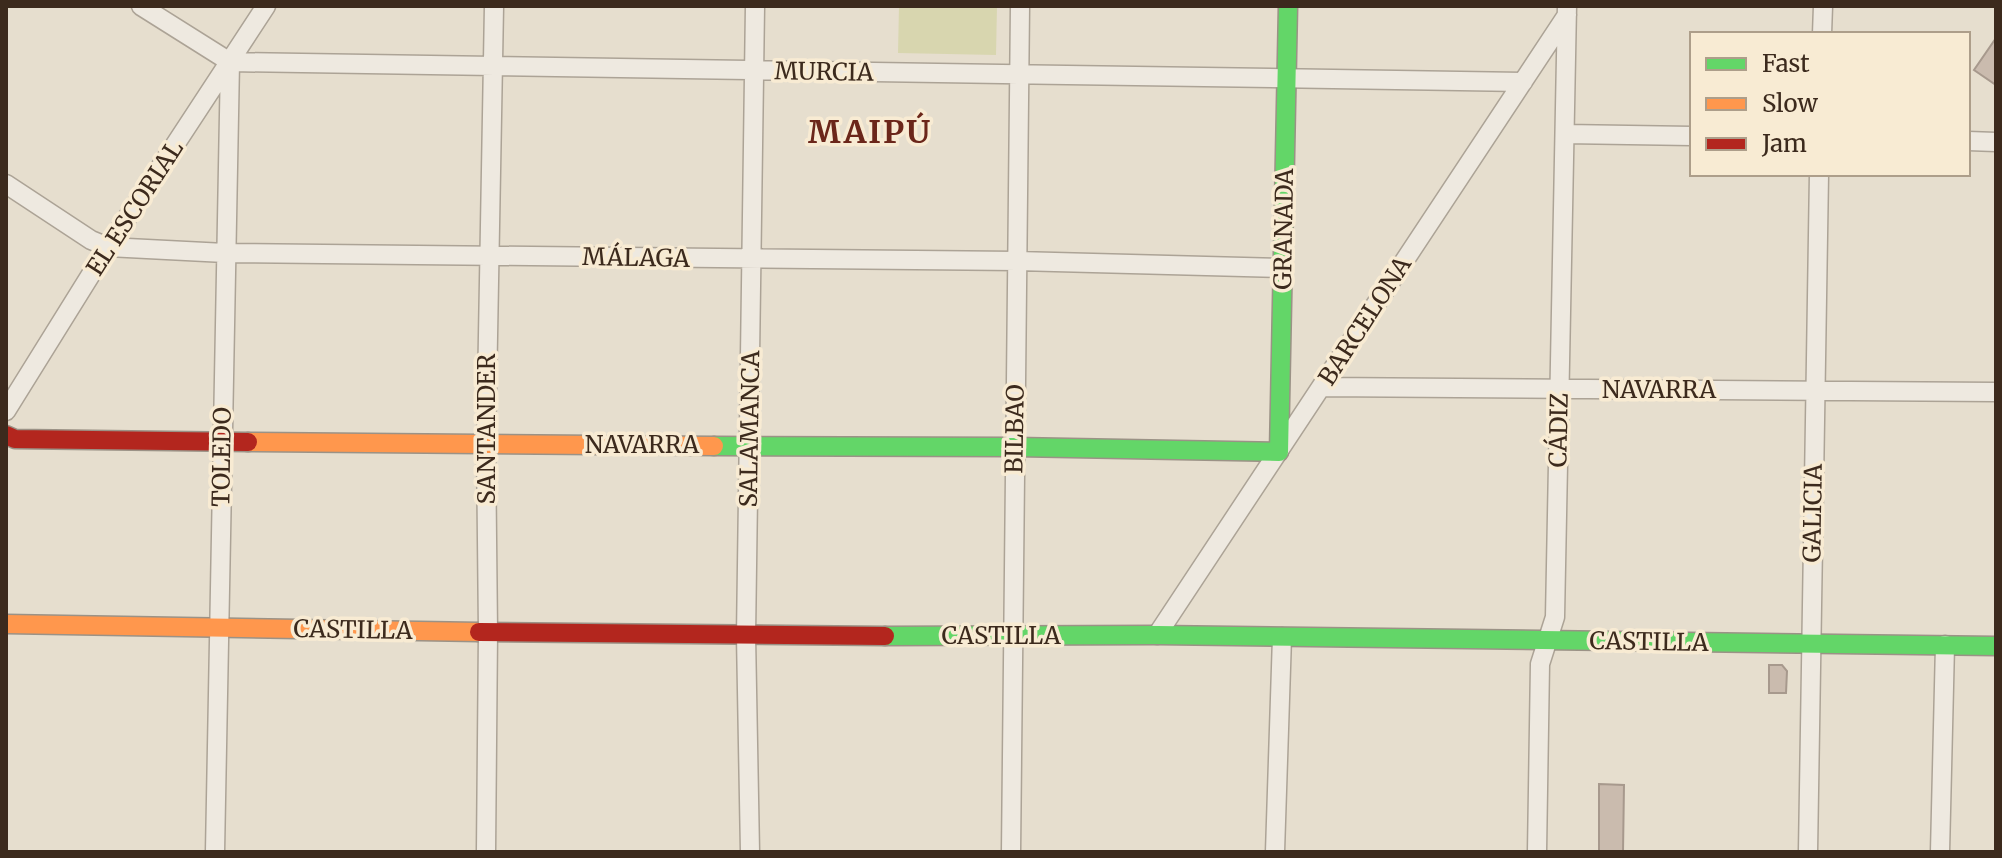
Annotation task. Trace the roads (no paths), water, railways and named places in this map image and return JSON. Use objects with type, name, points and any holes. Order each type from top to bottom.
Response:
[{"type":"street","points":[[141,6],[230,62]]},
{"type":"street","name":"EL ESCORIAL","points":[[6,411],[108,247],[266,6]]},
{"type":"street","name":"SANTANDER","points":[[486,852],[486,446],[494,6]]},
{"type":"street","name":"SALAMANCA","points":[[750,852],[746,636],[755,6]]},
{"type":"street","name":"BILBAO","points":[[1011,852],[1020,6]]},
{"type":"street","name":"GRANADA","points":[[1279,452],[1288,6]]},
{"type":"street","points":[[1822,32],[1823,6]]},
{"type":"street","name":"BARCELONA","points":[[1157,635],[1569,9]]},
{"type":"street","name":"CÁDIZ","points":[[1537,852],[1540,664],[1555,617],[1569,9]]},
{"type":"street","name":"MURCIA","points":[[230,62],[1523,82]]},
{"type":"street","name":"TOLEDO","points":[[215,852],[230,62]]},
{"type":"street","points":[[1565,134],[1690,136]]},
{"type":"street","points":[[1970,141],[1996,142]]},
{"type":"street","name":"GALICIA","points":[[1808,852],[1819,176]]},
{"type":"street","name":"MÁLAGA","points":[[6,184],[91,240],[108,247],[225,253],[1017,261],[1283,268]]},
{"type":"street","name":"NAVARRA","points":[[1322,387],[1996,392]]},
{"type":"street","name":"NAVARRA","points":[[6,435],[15,439],[223,443],[1015,447],[1279,452]]},
{"type":"street","name":"CASTILLA","points":[[6,624],[746,636],[1157,635],[1996,646]]},
{"type":"street","points":[[1275,852],[1282,637]]},
{"type":"street","points":[[1940,852],[1945,645]]},
{"type":"district","name":"MAIPÚ","points":[[870,132]]}]
